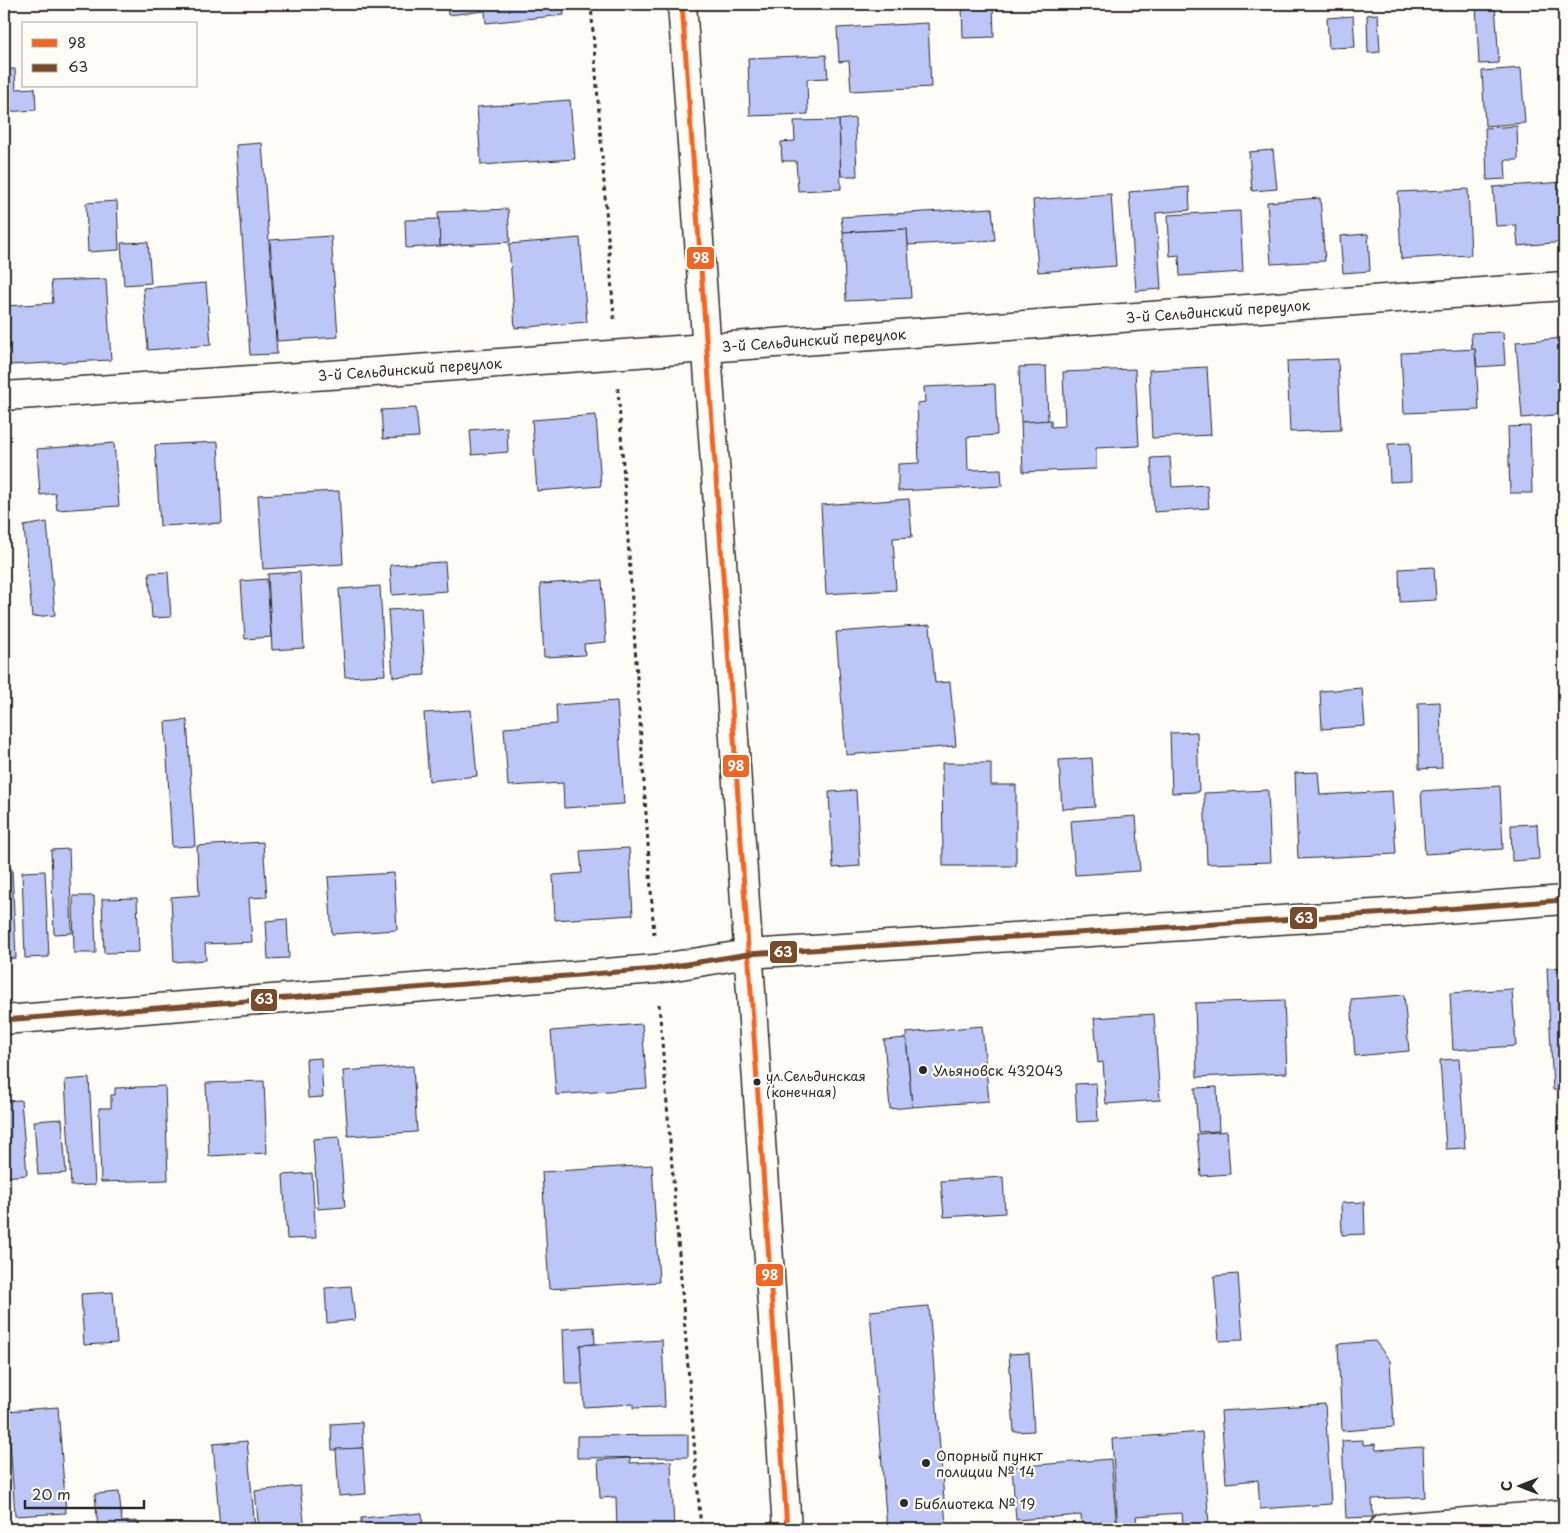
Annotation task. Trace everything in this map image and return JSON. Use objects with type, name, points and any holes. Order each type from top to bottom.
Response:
[{"type":"street","points":[[682,4],[709,347],[787,1529]]},
{"type":"street","name":"3-й Сельдинский переулок","points":[[4,396],[360,373],[1564,286]]},
{"type":"street","points":[[4,1020],[656,969],[748,954],[1564,900]]},
{"type":"street","points":[[1383,1529],[1564,1514]]},
{"type":"path","points":[[591,4],[656,969],[701,1529]]},
{"type":"building","points":[[447,4],[563,4],[564,15],[486,23],[485,11],[448,15]]},
{"type":"building","points":[[962,4],[993,4],[994,37],[963,38]]},
{"type":"building","points":[[1476,4],[1495,4],[1499,63],[1479,64]]},
{"type":"building","points":[[1378,14],[1380,52],[1368,53],[1367,15]]},
{"type":"building","points":[[1353,16],[1355,47],[1329,48],[1327,18]]},
{"type":"building","points":[[928,23],[931,87],[851,91],[849,61],[839,62],[837,28]]},
{"type":"building","points":[[4,45],[6,45],[8,69],[15,69],[16,89],[35,88],[36,110],[4,112]]},
{"type":"building","points":[[826,55],[828,78],[807,79],[808,114],[750,116],[748,58]]},
{"type":"building","points":[[1521,68],[1525,123],[1485,126],[1482,71]]},
{"type":"building","points":[[570,100],[575,159],[481,165],[477,107]]},
{"type":"building","points":[[855,118],[857,176],[841,176],[839,120]]},
{"type":"building","points":[[839,120],[841,189],[798,191],[796,161],[782,161],[781,142],[795,141],[794,121]]},
{"type":"building","points":[[1517,126],[1518,160],[1505,160],[1506,179],[1487,180],[1485,128]]},
{"type":"building","points":[[262,143],[277,354],[250,355],[236,145]]},
{"type":"building","points":[[1273,150],[1277,189],[1252,191],[1249,152]]},
{"type":"building","points":[[1564,182],[1564,242],[1518,246],[1516,225],[1496,226],[1493,187]]},
{"type":"building","points":[[1189,187],[1190,210],[1156,213],[1161,289],[1136,291],[1129,192]]},
{"type":"building","points":[[1468,189],[1471,255],[1401,259],[1398,192]]},
{"type":"building","points":[[1111,194],[1116,266],[1038,272],[1033,200]]},
{"type":"building","points":[[1320,198],[1325,261],[1271,264],[1267,202]]},
{"type":"building","points":[[117,201],[119,250],[88,252],[86,203]]},
{"type":"building","points":[[992,208],[995,240],[908,245],[907,229],[843,232],[841,217]]},
{"type":"building","points":[[508,209],[510,242],[440,246],[438,212]]},
{"type":"building","points":[[1240,211],[1243,272],[1180,276],[1179,255],[1170,256],[1168,215]]},
{"type":"building","points":[[439,219],[440,246],[406,248],[405,220]]},
{"type":"building","points":[[907,229],[911,298],[846,301],[843,232]]},
{"type":"building","points":[[1368,234],[1370,271],[1343,273],[1340,236]]},
{"type":"building","points":[[331,236],[338,337],[277,341],[270,240]]},
{"type":"building","points":[[580,238],[587,322],[515,328],[509,244]]},
{"type":"building","points":[[148,242],[151,283],[124,285],[121,243]]},
{"type":"building","points":[[106,279],[111,360],[9,365],[6,306],[53,303],[51,281]]},
{"type":"building","points":[[206,283],[211,345],[148,350],[143,288]]},
{"type":"building","points":[[1503,332],[1505,365],[1477,367],[1475,349],[1472,350],[1471,333]]},
{"type":"building","points":[[1564,338],[1564,414],[1522,418],[1516,342]]},
{"type":"building","points":[[1475,349],[1479,410],[1404,413],[1401,353]]},
{"type":"building","points":[[1338,359],[1341,430],[1290,432],[1287,361]]},
{"type":"building","points":[[1046,366],[1048,421],[1021,422],[1019,367]]},
{"type":"building","points":[[1207,367],[1211,435],[1152,438],[1149,370]]},
{"type":"building","points":[[1135,369],[1139,446],[1096,448],[1096,469],[1023,472],[1021,422],[1051,420],[1051,427],[1065,426],[1063,372]]},
{"type":"building","points":[[995,384],[997,435],[967,437],[968,470],[1001,469],[1002,486],[898,491],[898,464],[919,463],[917,403],[925,402],[924,387]]},
{"type":"building","points":[[416,408],[419,437],[383,439],[381,410]]},
{"type":"building","points":[[596,415],[601,486],[537,491],[532,420]]},
{"type":"building","points":[[1530,426],[1532,493],[1510,493],[1508,427]]},
{"type":"building","points":[[507,427],[508,452],[472,455],[470,430]]},
{"type":"building","points":[[218,442],[222,523],[160,526],[155,445]]},
{"type":"building","points":[[114,443],[119,506],[57,510],[55,493],[40,495],[37,449]]},
{"type":"building","points":[[1410,443],[1411,481],[1390,482],[1388,444]]},
{"type":"building","points":[[1170,457],[1172,487],[1207,485],[1209,508],[1154,512],[1151,458]]},
{"type":"building","points":[[339,491],[343,564],[263,569],[258,495]]},
{"type":"building","points":[[909,499],[912,537],[893,538],[896,590],[826,594],[821,505]]},
{"type":"building","points":[[47,522],[55,615],[32,617],[24,526]]},
{"type":"building","points":[[445,562],[447,591],[392,595],[390,565]]},
{"type":"building","points":[[1434,567],[1436,600],[1400,602],[1399,569]]},
{"type":"building","points":[[168,572],[171,617],[152,618],[149,573]]},
{"type":"building","points":[[300,572],[304,648],[272,650],[268,574]]},
{"type":"building","points":[[267,579],[271,637],[245,639],[241,581]]},
{"type":"building","points":[[602,580],[606,642],[584,644],[585,655],[544,657],[540,584]]},
{"type":"building","points":[[380,586],[385,675],[345,677],[339,589]]},
{"type":"building","points":[[421,608],[425,675],[393,677],[388,610]]},
{"type":"building","points":[[930,625],[935,683],[950,682],[956,746],[846,755],[836,632]]},
{"type":"building","points":[[1362,688],[1365,726],[1322,729],[1320,691]]},
{"type":"building","points":[[617,701],[624,804],[564,808],[563,783],[508,786],[504,728],[557,724],[556,705]]},
{"type":"building","points":[[1440,702],[1442,768],[1419,769],[1418,703]]},
{"type":"building","points":[[471,710],[477,776],[429,781],[424,713]]},
{"type":"building","points":[[187,720],[195,846],[172,847],[165,722]]},
{"type":"building","points":[[1197,732],[1199,792],[1172,793],[1170,733]]},
{"type":"building","points":[[1092,758],[1095,807],[1062,809],[1059,760]]},
{"type":"building","points":[[942,763],[991,763],[991,785],[1016,785],[1016,866],[943,866]]},
{"type":"building","points":[[1318,772],[1320,795],[1392,791],[1396,854],[1298,859],[1295,773]]},
{"type":"building","points":[[1500,786],[1503,849],[1425,854],[1421,791]]},
{"type":"building","points":[[856,790],[860,866],[833,868],[829,792]]},
{"type":"building","points":[[1268,790],[1271,862],[1207,864],[1204,793]]},
{"type":"building","points":[[1136,816],[1140,871],[1075,875],[1071,821]]},
{"type":"building","points":[[1537,824],[1539,859],[1512,861],[1511,825]]},
{"type":"building","points":[[263,842],[267,897],[249,898],[252,942],[205,944],[206,960],[174,962],[171,897],[199,895],[197,846]]},
{"type":"building","points":[[629,848],[633,915],[555,920],[553,875],[582,873],[580,851]]},
{"type":"building","points":[[69,849],[72,933],[54,934],[51,850]]},
{"type":"building","points":[[4,869],[12,869],[16,958],[4,959]]},
{"type":"building","points":[[45,871],[49,957],[25,958],[22,872]]},
{"type":"building","points":[[394,873],[397,930],[332,934],[328,877]]},
{"type":"building","points":[[73,896],[94,896],[96,953],[74,953]]},
{"type":"building","points":[[137,898],[139,952],[104,953],[102,899]]},
{"type":"building","points":[[287,919],[289,958],[268,959],[266,921]]},
{"type":"building","points":[[1564,967],[1564,1090],[1553,1090],[1547,968]]},
{"type":"building","points":[[1512,989],[1516,1046],[1453,1050],[1450,993]]},
{"type":"building","points":[[1404,995],[1409,1051],[1355,1056],[1351,999]]},
{"type":"building","points":[[1284,1000],[1287,1073],[1197,1077],[1195,1003]]},
{"type":"building","points":[[1154,1014],[1160,1100],[1106,1104],[1103,1062],[1098,1063],[1094,1018]]},
{"type":"building","points":[[642,1024],[647,1088],[556,1095],[551,1031]]},
{"type":"building","points":[[982,1026],[989,1101],[912,1107],[906,1033]]},
{"type":"building","points":[[906,1038],[912,1107],[890,1109],[884,1040]]},
{"type":"building","points":[[321,1058],[323,1097],[308,1098],[306,1059]]},
{"type":"building","points":[[1459,1059],[1465,1148],[1446,1149],[1440,1060]]},
{"type":"building","points":[[413,1066],[417,1132],[348,1136],[343,1071]]},
{"type":"building","points":[[89,1078],[95,1185],[71,1186],[65,1080]]},
{"type":"building","points":[[264,1081],[267,1153],[209,1156],[206,1083]]},
{"type":"building","points":[[1096,1083],[1098,1121],[1077,1122],[1075,1084]]},
{"type":"building","points":[[165,1086],[168,1180],[101,1182],[99,1108],[111,1108],[111,1095],[115,1095],[115,1088]]},
{"type":"building","points":[[1217,1087],[1219,1131],[1198,1132],[1195,1088]]},
{"type":"building","points":[[21,1100],[27,1175],[4,1177],[4,1101]]},
{"type":"building","points":[[62,1119],[66,1173],[38,1175],[34,1121]]},
{"type":"building","points":[[1227,1131],[1230,1174],[1201,1176],[1197,1134]]},
{"type":"building","points":[[339,1137],[345,1207],[318,1209],[313,1139]]},
{"type":"building","points":[[652,1165],[659,1282],[549,1289],[542,1172]]},
{"type":"building","points":[[312,1173],[316,1238],[287,1239],[283,1175]]},
{"type":"building","points":[[1003,1177],[1005,1213],[944,1217],[941,1181]]},
{"type":"building","points":[[1364,1202],[1365,1234],[1342,1235],[1341,1203]]},
{"type":"building","points":[[1238,1274],[1243,1340],[1219,1341],[1214,1276]]},
{"type":"building","points":[[351,1286],[355,1320],[327,1323],[325,1288]]},
{"type":"building","points":[[113,1292],[117,1343],[84,1345],[81,1294]]},
{"type":"building","points":[[929,1306],[946,1526],[887,1529],[870,1311]]},
{"type":"building","points":[[594,1327],[595,1344],[580,1345],[583,1384],[565,1384],[563,1329]]},
{"type":"building","points":[[662,1340],[665,1407],[633,1408],[633,1404],[584,1407],[580,1345]]},
{"type":"building","points":[[1375,1341],[1390,1361],[1394,1427],[1342,1431],[1338,1344]]},
{"type":"building","points":[[1029,1353],[1034,1431],[1014,1432],[1009,1354]]},
{"type":"building","points":[[1325,1404],[1331,1504],[1260,1509],[1258,1480],[1226,1483],[1221,1411]]},
{"type":"building","points":[[58,1407],[66,1513],[15,1516],[8,1411]]},
{"type":"building","points":[[362,1422],[363,1448],[332,1450],[331,1424]]},
{"type":"building","points":[[1202,1432],[1209,1525],[1183,1526],[1182,1513],[1136,1516],[1137,1528],[1118,1529],[1112,1439]]},
{"type":"building","points":[[688,1435],[688,1457],[577,1458],[577,1436]]},
{"type":"building","points":[[1363,1440],[1363,1445],[1375,1444],[1376,1450],[1423,1447],[1425,1497],[1372,1499],[1373,1517],[1346,1518],[1342,1441]]},
{"type":"building","points":[[247,1441],[255,1529],[220,1529],[213,1444]]},
{"type":"building","points":[[363,1448],[366,1494],[339,1496],[336,1449]]},
{"type":"building","points":[[630,1458],[630,1463],[671,1461],[674,1529],[617,1529],[616,1497],[600,1498],[598,1460]]},
{"type":"building","points":[[1111,1459],[1117,1529],[1082,1529],[1081,1515],[1016,1520],[1012,1467]]},
{"type":"building","points":[[300,1486],[305,1529],[259,1529],[255,1491]]},
{"type":"building","points":[[119,1492],[122,1522],[137,1521],[138,1529],[98,1529],[95,1494]]},
{"type":"building","points":[[422,1513],[423,1529],[361,1529],[361,1518]]},
{"type":"building","points":[[485,1523],[485,1529],[461,1529],[461,1525]]},
{"type":"building","points":[[195,1526],[195,1529],[153,1529]]},
{"type":"transit line","name":"98","points":[[682,4],[723,576],[787,1529]]},
{"type":"transit line","name":"63","points":[[4,1020],[656,969],[748,954],[1564,900]]},
{"type":"place","name":"Ульяновск 432043","points":[[923,1070]]},
{"type":"place","name":"ул.Сельдинская (конечная)","points":[[757,1082]]},
{"type":"place","name":"Опорный пункт полиции № 14","points":[[926,1463]]},
{"type":"place","name":"Библиотека № 19","points":[[904,1503]]}]
